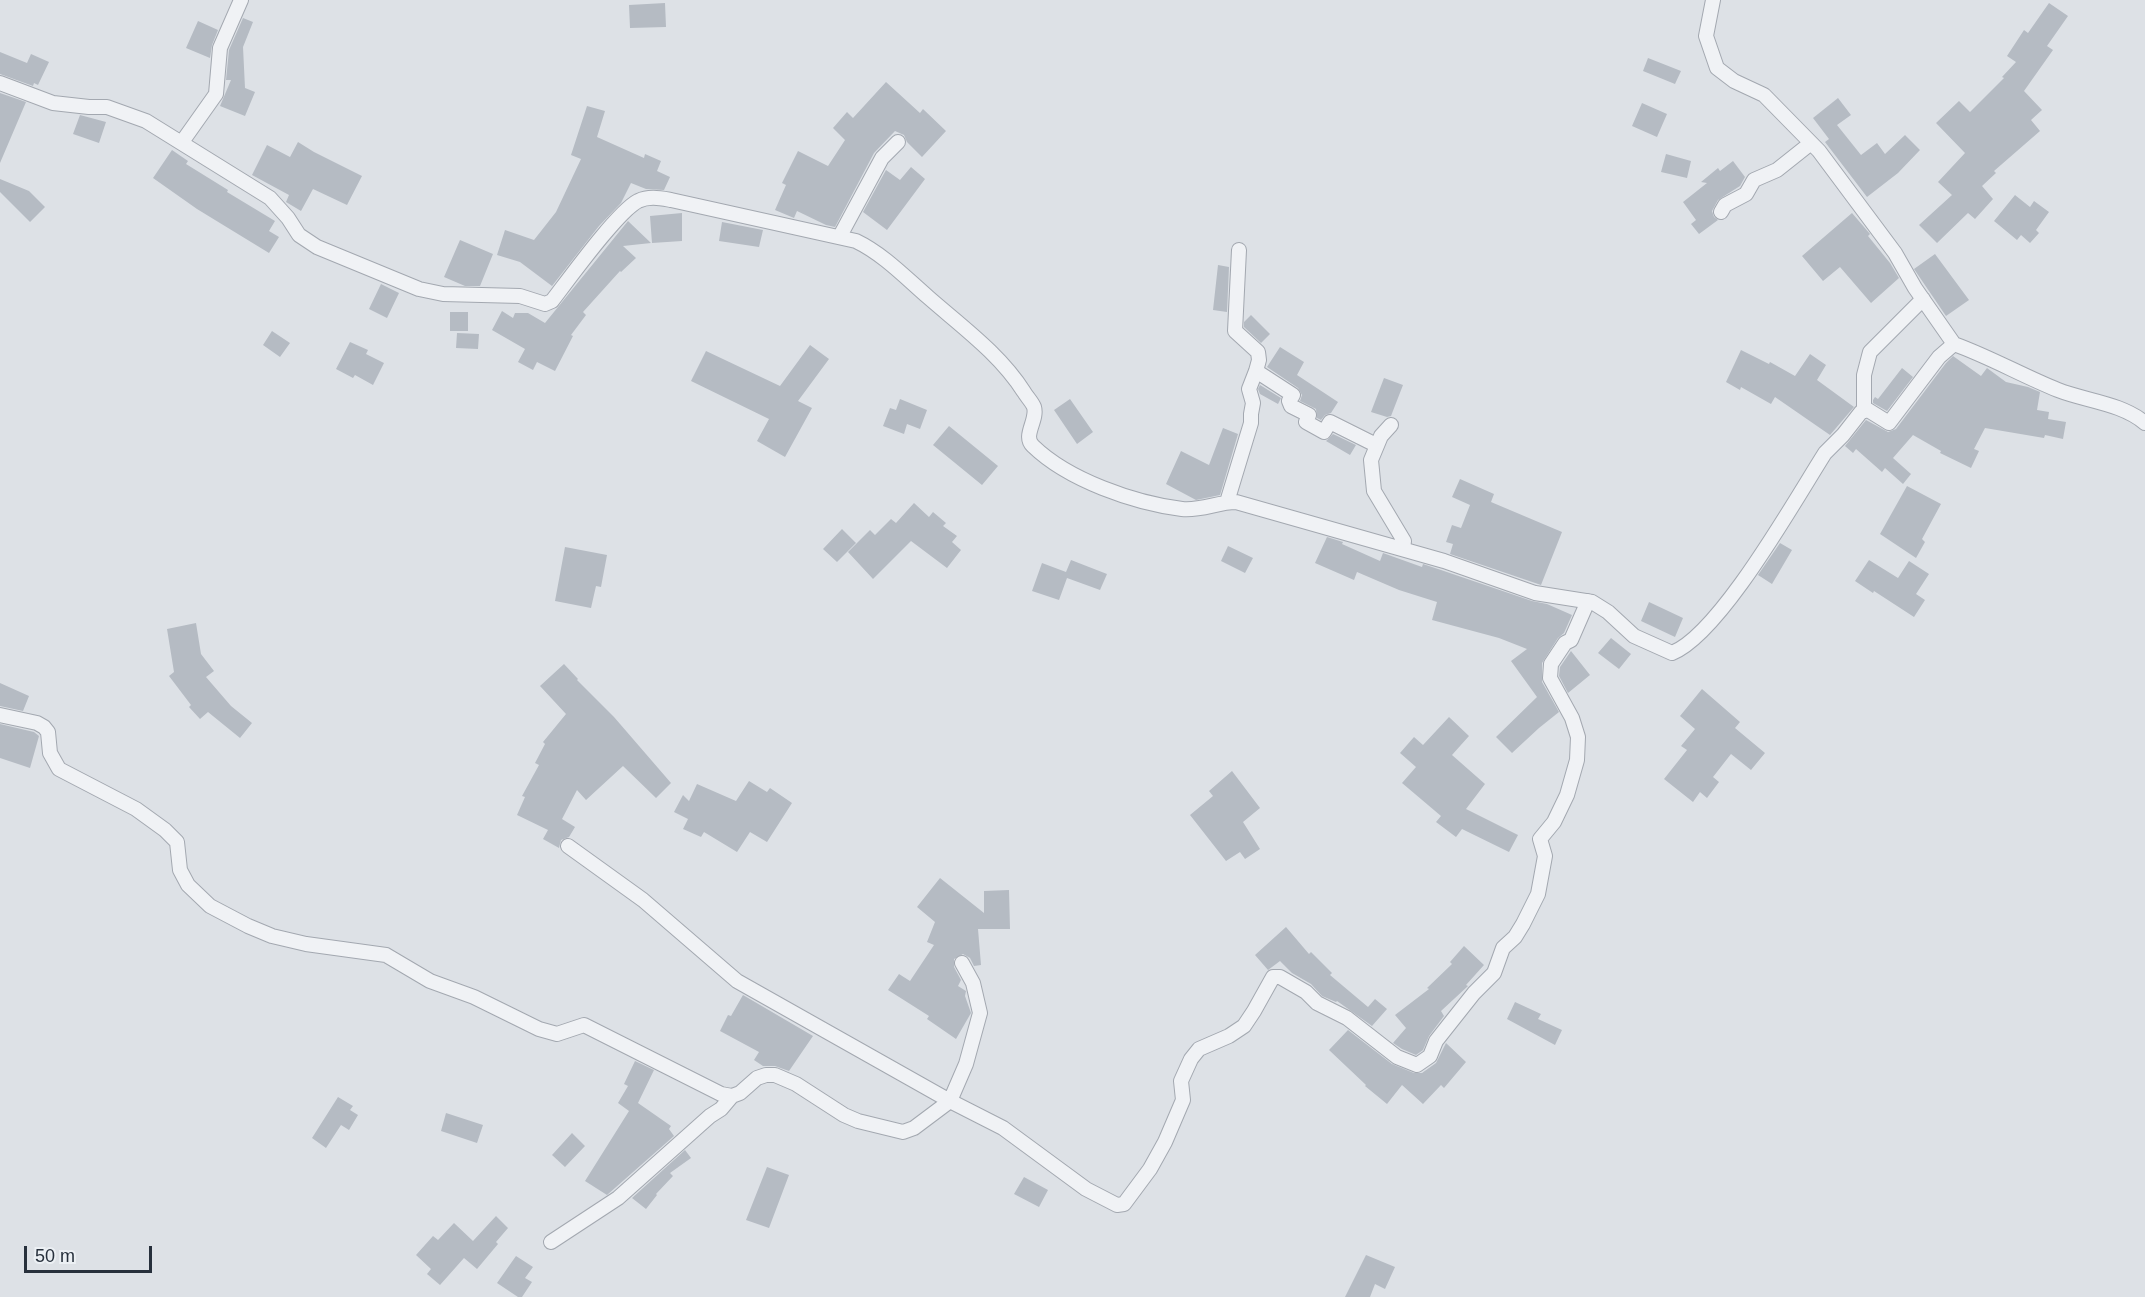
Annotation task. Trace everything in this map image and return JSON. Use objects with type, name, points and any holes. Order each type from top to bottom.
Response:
[{"type":"street","points":[[182,142],[216,94],[220,48],[242,0]]},
{"type":"street","points":[[1713,0],[1706,36],[1717,68],[1734,81],[1764,95],[1811,143],[1895,253],[1954,344],[2058,390],[2128,412],[2145,423]]},
{"type":"street","points":[[0,83],[53,103],[107,107],[146,121],[270,198],[288,218],[299,235],[317,247],[431,293],[520,296],[545,304],[552,301],[627,209],[649,197],[840,236],[868,247],[987,348],[1016,378],[1034,408],[1030,444],[1080,478],[1136,500],[1184,509],[1236,502],[1444,561],[1535,593],[1588,601],[1598,604],[1644,642],[1672,654],[1680,650],[1721,611],[1825,453],[1863,410],[1864,375],[1870,352],[1923,299]]},
{"type":"street","points":[[840,236],[882,158],[898,142]]},
{"type":"street","points":[[1721,212],[1725,205],[1746,194],[1754,180],[1778,170],[1811,143]]},
{"type":"street","points":[[1227,502],[1251,423],[1253,403],[1249,389],[1259,360],[1258,352],[1236,331],[1239,250]]},
{"type":"street","points":[[1863,410],[1868,410],[1889,423],[1939,357],[1954,344]]},
{"type":"street","points":[[1256,371],[1293,395],[1289,402],[1291,406],[1309,415],[1306,422],[1324,432],[1330,422],[1376,445]]},
{"type":"street","points":[[1391,425],[1376,445],[1371,460],[1374,491],[1404,541],[1403,549]]},
{"type":"street","points":[[568,846],[643,900],[737,981],[950,1101],[1003,1128],[1086,1189],[1117,1205],[1124,1204],[1150,1169],[1165,1142],[1183,1100],[1181,1081],[1191,1059],[1199,1049],[1229,1036],[1244,1026],[1273,977],[1280,977],[1306,993],[1317,1003],[1347,1018],[1397,1057],[1418,1065],[1430,1056],[1436,1041],[1474,993],[1494,973],[1503,948],[1515,937],[1538,894],[1545,856],[1540,839],[1554,822],[1567,795],[1577,760],[1578,737],[1572,718],[1550,678],[1551,664],[1565,643],[1571,640],[1588,601]]},
{"type":"street","points":[[0,715],[37,723],[44,727],[48,732],[50,753],[59,768],[136,809],[165,830],[177,842],[180,870],[188,885],[210,906],[248,926],[272,936],[306,944],[386,956],[430,981],[474,997],[539,1029],[557,1034],[584,1025],[721,1094],[732,1096]]},
{"type":"street","points":[[551,1242],[618,1198],[710,1116],[721,1109],[732,1096],[740,1093],[757,1078],[766,1075],[775,1075],[796,1084],[844,1115],[858,1121],[903,1132],[914,1128],[950,1101],[966,1064],[980,1013],[973,983],[962,963]]},
{"type":"building","points":[[665,3],[666,27],[630,28],[629,5]]},
{"type":"building","points":[[2049,3],[2068,16],[2047,46],[2053,50],[2024,91],[2042,110],[2031,120],[2040,131],[1994,171],[1996,173],[1982,186],[1993,199],[1975,219],[1968,213],[1937,243],[1919,225],[1952,195],[1938,182],[1965,153],[1936,123],[1959,101],[1970,112],[2004,78],[2002,77],[2016,62],[2007,56],[2024,30],[2028,33]]},
{"type":"building","points":[[243,18],[253,22],[243,47],[245,88],[255,92],[245,116],[220,106],[231,80],[226,80],[229,50]]},
{"type":"building","points":[[198,21],[218,30],[210,58],[186,48]]},
{"type":"building","points":[[0,52],[27,63],[31,54],[49,62],[38,85],[34,83],[33,86],[0,74]]},
{"type":"building","points":[[1648,58],[1681,71],[1675,84],[1643,71]]},
{"type":"building","points":[[886,82],[920,113],[923,109],[946,131],[922,157],[907,142],[904,135],[895,131],[874,153],[835,227],[797,211],[794,218],[775,210],[786,185],[782,183],[798,151],[828,166],[845,140],[833,128],[847,112],[853,118]]},
{"type":"building","points":[[0,93],[26,102],[0,163]]},
{"type":"building","points":[[1838,98],[1851,115],[1837,125],[1861,155],[1877,143],[1885,154],[1905,135],[1920,150],[1898,173],[1867,197],[1825,142],[1829,139],[1813,118]]},
{"type":"building","points":[[1642,103],[1667,114],[1657,137],[1632,126]]},
{"type":"building","points":[[587,106],[605,111],[597,137],[644,158],[645,154],[661,161],[657,171],[670,177],[664,190],[646,189],[631,183],[621,203],[599,226],[552,286],[520,262],[497,255],[505,230],[534,240],[556,212],[581,159],[571,155]]},
{"type":"building","points":[[80,115],[106,122],[99,143],[73,134]]},
{"type":"building","points":[[298,142],[362,176],[347,205],[313,189],[301,211],[286,202],[289,195],[252,175],[267,145],[290,157]]},
{"type":"building","points":[[172,150],[188,161],[186,164],[275,221],[269,231],[279,237],[269,253],[197,209],[153,178]]},
{"type":"building","points":[[1666,154],[1691,161],[1687,178],[1661,172]]},
{"type":"building","points":[[1733,161],[1745,177],[1740,186],[1718,200],[1712,211],[1718,220],[1699,234],[1691,224],[1696,220],[1683,202],[1707,183],[1701,182],[1718,168],[1720,171]]},
{"type":"building","points":[[911,167],[925,179],[887,230],[863,212],[886,170],[900,180]]},
{"type":"building","points":[[0,179],[29,191],[45,207],[30,222],[0,192]]},
{"type":"building","points":[[2015,195],[2030,207],[2034,201],[2049,212],[2036,230],[2039,233],[2030,243],[2021,235],[2017,240],[1994,221]]},
{"type":"building","points":[[682,213],[682,241],[652,243],[650,216]]},
{"type":"building","points":[[1852,213],[1870,234],[1868,236],[1899,278],[1871,303],[1840,267],[1823,281],[1802,256]]},
{"type":"building","points":[[628,221],[651,243],[623,246],[636,258],[620,271],[583,312],[586,315],[571,335],[573,336],[555,371],[537,362],[533,370],[518,362],[525,349],[492,330],[502,311],[513,318],[515,313],[528,313],[545,323]]},
{"type":"building","points":[[722,222],[763,230],[759,247],[719,241]]},
{"type":"building","points":[[460,240],[493,254],[480,286],[465,286],[444,277]]},
{"type":"building","points":[[1935,254],[1969,300],[1946,316],[1914,269]]},
{"type":"building","points":[[1218,265],[1229,267],[1227,312],[1213,310]]},
{"type":"building","points":[[381,284],[399,293],[387,318],[369,309]]},
{"type":"building","points":[[450,312],[468,312],[468,331],[450,331]]},
{"type":"building","points":[[1251,315],[1270,334],[1261,343],[1244,327],[1244,322]]},
{"type":"building","points":[[272,331],[290,343],[280,357],[263,345]]},
{"type":"building","points":[[457,333],[479,334],[478,349],[456,348]]},
{"type":"building","points":[[350,342],[368,350],[366,354],[384,363],[373,385],[355,375],[353,378],[336,369]]},
{"type":"building","points":[[810,345],[829,359],[798,401],[812,408],[785,457],[757,441],[769,419],[691,381],[706,351],[780,386]]},
{"type":"building","points":[[1280,347],[1304,362],[1297,375],[1338,402],[1331,413],[1325,415],[1321,420],[1317,418],[1316,409],[1300,401],[1302,395],[1298,388],[1267,367]]},
{"type":"building","points":[[1741,350],[1795,376],[1810,354],[1826,365],[1817,380],[1854,407],[1830,435],[1775,397],[1771,404],[1741,387],[1740,390],[1726,382]]},
{"type":"building","points":[[1953,356],[1981,376],[1987,368],[2006,382],[2040,392],[2037,410],[2049,412],[2048,419],[2066,422],[2063,439],[1985,428],[1974,449],[1979,451],[1971,468],[1940,453],[1941,451],[1913,435],[1893,458],[1911,474],[1903,484],[1885,468],[1882,472],[1856,449],[1853,453],[1845,446],[1866,420],[1888,432],[1896,429]]},
{"type":"building","points":[[1902,368],[1913,377],[1887,411],[1873,403],[1873,400],[1875,397],[1878,399]]},
{"type":"building","points":[[1384,378],[1403,385],[1391,416],[1387,417],[1371,412]]},
{"type":"building","points":[[1260,385],[1281,398],[1278,404],[1260,394],[1258,389]]},
{"type":"building","points":[[900,399],[927,410],[920,429],[907,424],[904,434],[883,426],[890,408],[896,410]]},
{"type":"building","points":[[1070,399],[1093,432],[1077,444],[1054,410]]},
{"type":"building","points":[[949,426],[998,466],[982,485],[933,445]]},
{"type":"building","points":[[1223,428],[1238,434],[1220,495],[1196,500],[1166,484],[1181,451],[1209,465]]},
{"type":"building","points":[[1333,434],[1356,445],[1350,455],[1326,441]]},
{"type":"building","points":[[1460,479],[1494,494],[1491,502],[1562,532],[1541,585],[1450,554],[1453,544],[1446,542],[1452,525],[1461,528],[1470,505],[1452,497]]},
{"type":"building","points":[[1907,486],[1941,504],[1922,539],[1925,542],[1916,558],[1880,534]]},
{"type":"building","points":[[914,503],[929,517],[933,512],[946,523],[943,526],[957,536],[952,542],[961,550],[947,568],[911,541],[873,579],[848,552],[870,530],[875,535],[891,519],[896,523]]},
{"type":"building","points":[[842,529],[856,543],[837,562],[823,549]]},
{"type":"building","points":[[1327,537],[1343,542],[1342,544],[1380,561],[1383,553],[1422,567],[1423,564],[1547,604],[1572,615],[1564,633],[1558,638],[1542,663],[1542,682],[1559,712],[1512,753],[1496,737],[1537,697],[1511,661],[1527,649],[1499,638],[1432,620],[1437,602],[1399,590],[1357,572],[1354,580],[1315,563]]},
{"type":"building","points":[[1780,543],[1792,550],[1772,584],[1758,575]]},
{"type":"building","points":[[1228,546],[1253,558],[1245,573],[1221,561]]},
{"type":"building","points":[[565,547],[607,555],[601,587],[596,586],[591,608],[555,601]]},
{"type":"building","points":[[1071,560],[1107,574],[1100,590],[1067,578],[1059,600],[1032,591],[1042,563],[1066,572]]},
{"type":"building","points":[[1869,560],[1898,578],[1909,561],[1929,574],[1916,594],[1925,600],[1914,617],[1855,581]]},
{"type":"building","points":[[1649,602],[1683,618],[1675,637],[1641,621]]},
{"type":"building","points":[[196,623],[201,654],[214,671],[206,677],[231,706],[252,723],[240,738],[208,712],[200,719],[189,707],[191,705],[169,676],[174,672],[167,629]]},
{"type":"building","points":[[1611,638],[1631,654],[1619,669],[1598,653]]},
{"type":"building","points":[[1571,651],[1590,675],[1568,693],[1559,676],[1560,667]]},
{"type":"building","points":[[564,664],[671,783],[656,798],[623,766],[586,800],[577,790],[562,819],[575,827],[569,837],[561,840],[559,848],[543,839],[548,830],[517,815],[525,797],[522,796],[539,765],[535,763],[545,744],[543,742],[566,714],[540,686]]},
{"type":"building","points":[[0,683],[29,696],[23,711],[0,706]]},
{"type":"building","points":[[1702,689],[1740,722],[1735,728],[1765,753],[1751,770],[1731,754],[1713,777],[1719,782],[1707,798],[1700,792],[1693,802],[1664,779],[1687,750],[1681,746],[1695,729],[1680,716]]},
{"type":"building","points":[[1449,717],[1469,736],[1452,755],[1485,784],[1466,809],[1518,835],[1509,852],[1462,829],[1456,837],[1436,822],[1441,816],[1402,783],[1416,767],[1400,753],[1414,737],[1423,745]]},
{"type":"building","points":[[0,724],[34,732],[39,736],[30,768],[0,758]]},
{"type":"building","points":[[1232,771],[1260,808],[1243,822],[1260,849],[1245,859],[1240,852],[1226,861],[1190,815],[1213,796],[1209,791]]},
{"type":"building","points":[[749,781],[767,792],[770,788],[792,803],[767,842],[750,832],[737,852],[704,832],[701,837],[683,829],[688,819],[674,812],[683,795],[689,801],[697,784],[736,801]]},
{"type":"building","points":[[940,878],[984,913],[984,891],[1009,890],[1010,929],[978,929],[981,965],[974,966],[970,958],[963,954],[954,959],[954,967],[961,980],[958,986],[966,991],[965,996],[971,1013],[956,1039],[927,1019],[929,1016],[888,990],[899,974],[910,981],[934,945],[927,942],[935,922],[917,907]]},
{"type":"building","points":[[1286,927],[1309,954],[1311,952],[1332,973],[1330,975],[1368,1007],[1375,999],[1387,1009],[1372,1026],[1337,1001],[1322,996],[1311,984],[1292,973],[1280,961],[1268,970],[1255,955]]},
{"type":"building","points":[[1464,946],[1484,965],[1466,985],[1468,986],[1441,1011],[1444,1016],[1429,1036],[1423,1050],[1416,1055],[1402,1049],[1393,1043],[1406,1028],[1395,1015],[1429,989],[1427,988],[1452,964],[1450,962]]},
{"type":"building","points":[[743,995],[813,1036],[789,1071],[775,1066],[763,1066],[754,1060],[759,1052],[720,1031],[728,1015],[731,1016]]},
{"type":"building","points":[[1515,1002],[1541,1014],[1538,1019],[1562,1030],[1555,1045],[1507,1019]]},
{"type":"building","points":[[1348,1030],[1392,1064],[1414,1073],[1422,1073],[1436,1063],[1446,1043],[1466,1062],[1444,1088],[1441,1085],[1423,1104],[1402,1085],[1387,1104],[1365,1086],[1329,1050]]},
{"type":"building","points":[[635,1061],[654,1070],[638,1103],[671,1126],[669,1129],[674,1136],[607,1195],[585,1181],[629,1111],[618,1103],[628,1086],[624,1084]]},
{"type":"building","points":[[338,1097],[353,1106],[350,1110],[358,1115],[349,1130],[341,1125],[326,1148],[312,1138]]},
{"type":"building","points":[[446,1113],[483,1125],[477,1143],[441,1131]]},
{"type":"building","points":[[572,1133],[585,1146],[565,1167],[552,1155]]},
{"type":"building","points":[[685,1150],[691,1158],[670,1173],[673,1176],[646,1209],[632,1198]]},
{"type":"building","points":[[767,1167],[789,1175],[769,1228],[746,1220]]},
{"type":"building","points":[[1024,1177],[1048,1190],[1039,1207],[1014,1194]]},
{"type":"building","points":[[496,1216],[508,1228],[477,1269],[464,1258],[440,1285],[427,1274],[431,1269],[416,1255],[433,1236],[438,1240],[454,1223],[473,1241]]},
{"type":"building","points":[[1366,1255],[1395,1267],[1385,1289],[1375,1284],[1370,1297],[1345,1297]]},
{"type":"building","points":[[516,1256],[533,1267],[525,1278],[532,1282],[522,1297],[518,1297],[497,1283]]}]
